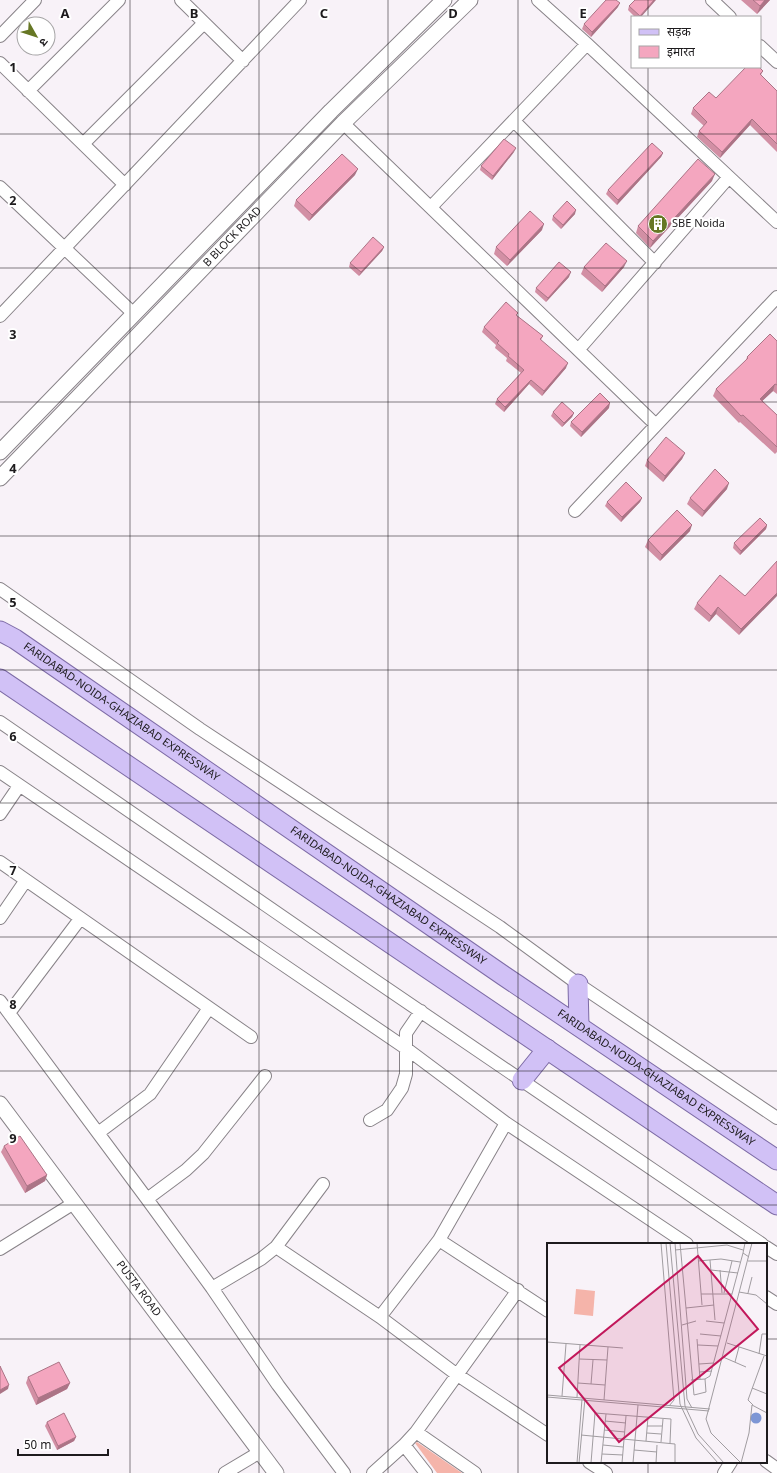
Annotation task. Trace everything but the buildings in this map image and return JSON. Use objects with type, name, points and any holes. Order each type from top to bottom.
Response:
[{"type":"main road","name":"FARIDABAD-NOIDA-GHAZIABAD EXPRESSWAY","points":[[0,631],[15,639],[504,976],[777,1160]]},
{"type":"main road","points":[[0,679],[777,1204]]},
{"type":"main road","points":[[578,984],[580,1026]]},
{"type":"main road","points":[[522,1080],[547,1049]]},
{"type":"street","points":[[0,36],[35,0]]},
{"type":"street","points":[[28,90],[119,0]]},
{"type":"street","points":[[181,0],[243,61]]},
{"type":"street","points":[[0,315],[300,0]]},
{"type":"street","name":"B BLOCK ROAD","points":[[0,478],[343,123],[470,0]]},
{"type":"street","points":[[538,0],[777,222]]},
{"type":"street","points":[[712,0],[729,16]]},
{"type":"street","points":[[442,1],[453,15]]},
{"type":"street","name":"B BLOCK ROAD","points":[[0,452],[331,111],[442,1]]},
{"type":"street","points":[[83,144],[204,23]]},
{"type":"street","points":[[432,207],[587,44]]},
{"type":"street","points":[[761,47],[777,62]]},
{"type":"street","points":[[0,63],[124,185]]},
{"type":"street","points":[[514,121],[655,263]]},
{"type":"street","points":[[343,123],[432,207],[656,425]]},
{"type":"street","points":[[578,349],[729,177]]},
{"type":"street","points":[[0,187],[134,314]]},
{"type":"street","points":[[575,511],[777,297]]},
{"type":"street","points":[[0,589],[200,729],[500,927],[578,984],[777,1118]]},
{"type":"street","points":[[0,722],[761,1243]]},
{"type":"street","points":[[0,772],[407,1049],[506,1123],[686,1243]]},
{"type":"street","points":[[0,814],[19,786]]},
{"type":"street","points":[[0,862],[251,1037]]},
{"type":"street","points":[[0,918],[26,880]]},
{"type":"street","points":[[9,1012],[80,919]]},
{"type":"street","points":[[0,1001],[212,1288],[278,1385],[344,1473]]},
{"type":"street","points":[[98,1133],[150,1094],[209,1008]]},
{"type":"street","points":[[370,1120],[387,1110],[402,1088],[406,1074],[407,1049],[404,1041],[406,1033],[421,1011]]},
{"type":"street","points":[[147,1199],[186,1170],[204,1154],[265,1076]]},
{"type":"street","name":"PUSTA ROAD","points":[[0,1104],[276,1473]]},
{"type":"street","points":[[380,1317],[439,1240],[506,1123]]},
{"type":"street","points":[[212,1288],[261,1259],[276,1247],[323,1184]]},
{"type":"street","points":[[0,1249],[74,1203]]},
{"type":"street","points":[[439,1240],[547,1310]]},
{"type":"street","points":[[276,1247],[380,1317],[456,1374],[547,1434]]},
{"type":"street","points":[[767,1247],[777,1254]]},
{"type":"street","points":[[373,1473],[416,1432],[456,1374],[518,1290]]},
{"type":"street","points":[[767,1298],[777,1304]]},
{"type":"street","points":[[416,1432],[476,1473]]},
{"type":"street","points":[[404,1445],[426,1473]]},
{"type":"street","points":[[225,1473],[260,1452]]},
{"type":"street","points":[[767,1462],[777,1469]]},
{"type":"street","points":[[591,1463],[606,1473]]},
{"type":"street","points":[[724,1473],[730,1463]]},
{"type":"shaded area","points":[[417,1442],[462,1473],[437,1473],[415,1443]]},
{"type":"place","name":"SBE Noida","points":[[658,224]]}]
